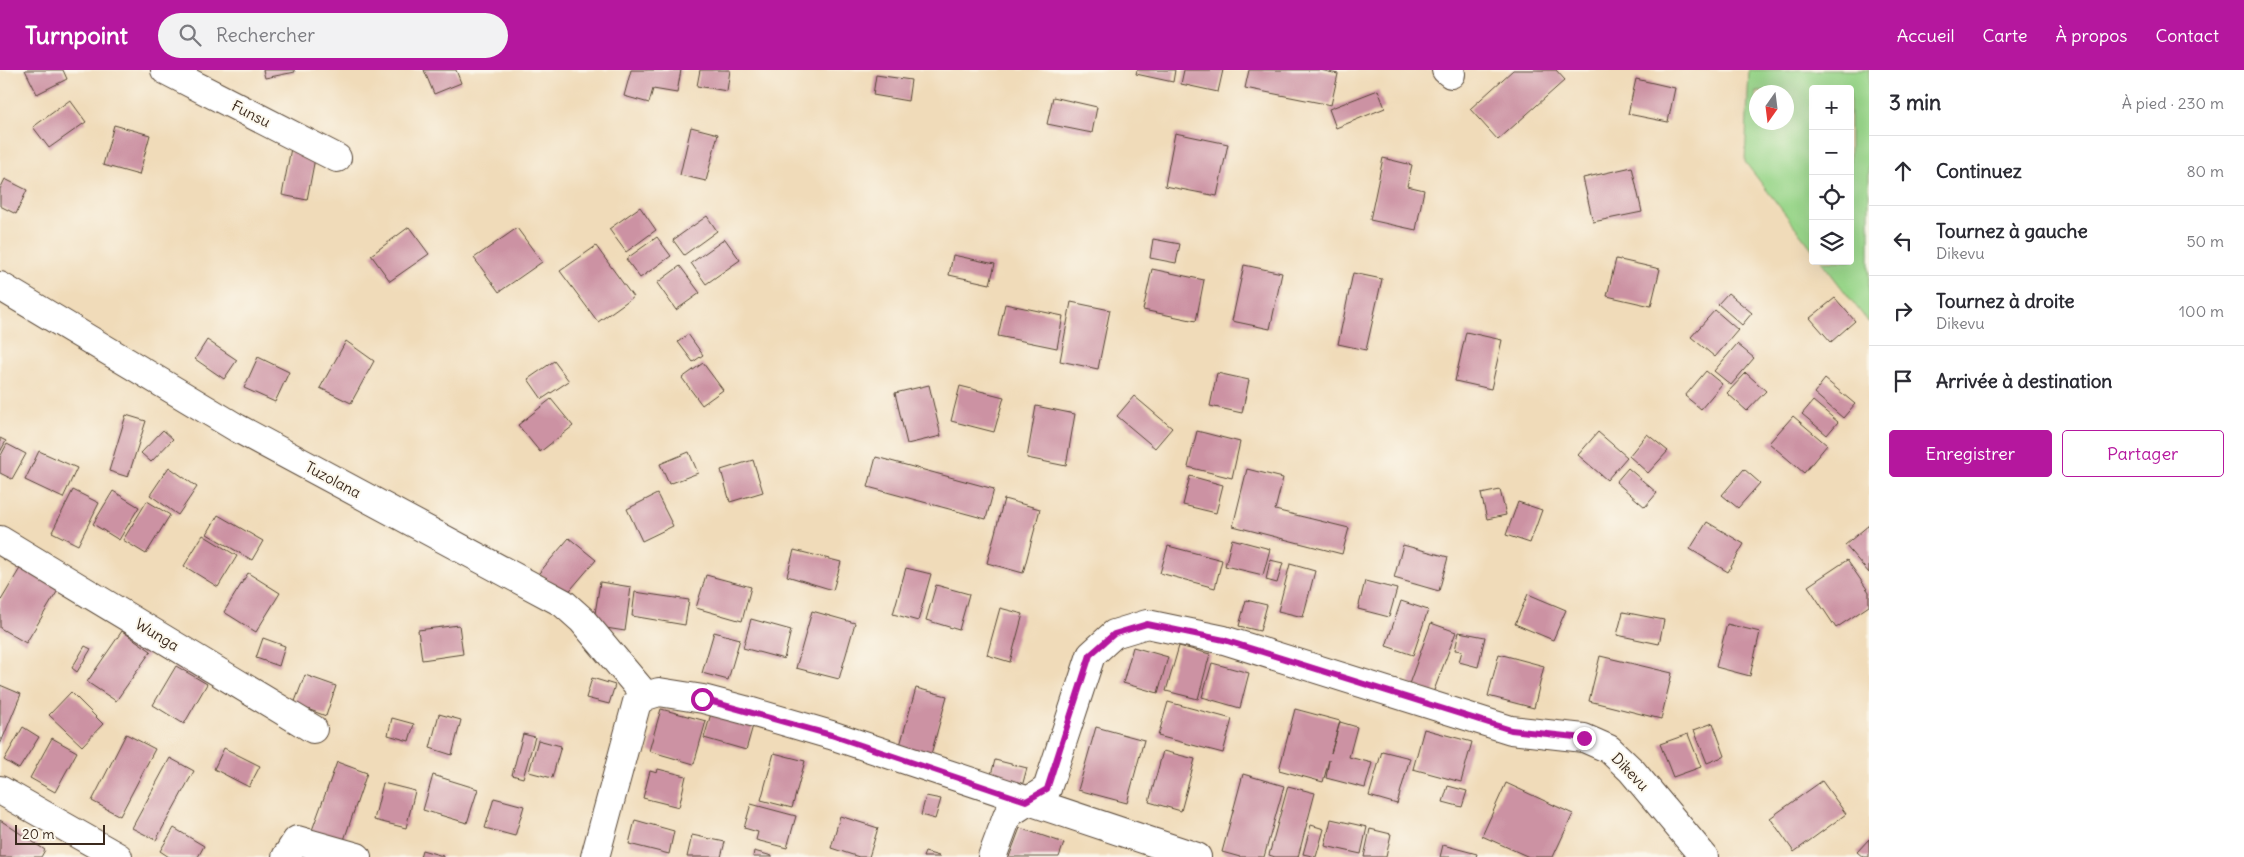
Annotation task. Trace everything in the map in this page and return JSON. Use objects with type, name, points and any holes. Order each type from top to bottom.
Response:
[{"type":"street","name":"Funsu","points":[[165,70],[337,158]]},
{"type":"street","name":"Tuzolana","points":[[0,286],[237,428],[563,603],[582,620],[646,696]]},
{"type":"street","name":"Wunga","points":[[0,540],[313,729]]},
{"type":"street","name":"Dikevu","points":[[992,857],[1008,814],[1047,789],[1090,655],[1114,634],[1147,624],[1224,640],[1511,730],[1584,738],[1609,749],[1632,771],[1704,857]]},
{"type":"street","points":[[595,857],[637,702],[646,696],[659,692],[702,699],[831,735],[1197,857]]},
{"type":"street","points":[[0,790],[118,857]]},
{"type":"street","points":[[291,849],[357,857]]},
{"type":"green space","points":[[1749,70],[1869,70],[1869,323],[1824,265],[1854,265],[1854,85],[1809,85],[1809,245],[1745,162]]},
{"type":"building","points":[[25,70],[63,70],[67,79],[37,94]]},
{"type":"building","points":[[263,70],[294,70],[295,72],[265,78]]},
{"type":"building","points":[[424,70],[456,70],[461,83],[434,94]]},
{"type":"building","points":[[631,70],[681,70],[677,93],[653,89],[649,103],[624,96]]},
{"type":"building","points":[[700,70],[730,70],[727,91],[697,86]]},
{"type":"building","points":[[1137,70],[1175,70],[1173,82],[1136,74]]},
{"type":"building","points":[[1184,70],[1223,70],[1218,92],[1181,84]]},
{"type":"building","points":[[1249,70],[1320,70],[1338,74],[1331,105],[1245,88]]},
{"type":"building","points":[[1513,70],[1556,70],[1565,80],[1498,140],[1470,109]]},
{"type":"building","points":[[876,75],[911,80],[908,101],[873,95]]},
{"type":"building","points":[[1636,79],[1675,88],[1668,122],[1628,114]]},
{"type":"building","points":[[1378,90],[1385,108],[1336,128],[1329,109]]},
{"type":"building","points":[[1053,97],[1097,107],[1092,133],[1047,124]]},
{"type":"building","points":[[70,100],[86,122],[49,148],[33,127]]},
{"type":"building","points":[[114,125],[150,135],[139,175],[103,165]]},
{"type":"building","points":[[691,127],[718,134],[706,181],[680,175]]},
{"type":"building","points":[[1175,133],[1228,144],[1217,196],[1165,186]]},
{"type":"building","points":[[291,148],[316,153],[307,200],[282,195]]},
{"type":"building","points":[[1383,158],[1412,165],[1407,186],[1424,190],[1416,230],[1370,220]]},
{"type":"building","points":[[1632,167],[1642,212],[1593,222],[1583,178]]},
{"type":"building","points":[[5,179],[27,190],[16,214],[0,206],[0,189]]},
{"type":"building","points":[[640,207],[656,230],[626,252],[609,229]]},
{"type":"building","points":[[707,216],[717,231],[684,255],[673,240]]},
{"type":"building","points":[[409,227],[429,254],[390,281],[371,255]]},
{"type":"building","points":[[517,228],[542,262],[499,292],[474,258]]},
{"type":"building","points":[[657,237],[671,256],[640,278],[626,259]]},
{"type":"building","points":[[725,239],[740,260],[706,284],[691,263]]},
{"type":"building","points":[[1153,239],[1180,244],[1176,263],[1150,258]]},
{"type":"building","points":[[596,246],[633,297],[598,322],[560,271]]},
{"type":"building","points":[[953,255],[995,264],[990,284],[949,275]]},
{"type":"building","points":[[1616,259],[1660,269],[1651,306],[1607,296]]},
{"type":"building","points":[[1244,265],[1282,273],[1270,329],[1232,321]]},
{"type":"building","points":[[680,266],[700,293],[676,310],[657,283]]},
{"type":"building","points":[[1152,269],[1204,280],[1196,321],[1143,310]]},
{"type":"building","points":[[1353,273],[1382,279],[1366,350],[1338,344]]},
{"type":"building","points":[[1728,293],[1752,313],[1742,325],[1718,304]]},
{"type":"building","points":[[1835,298],[1855,321],[1831,342],[1810,318]]},
{"type":"building","points":[[1071,302],[1110,310],[1098,369],[1060,361]]},
{"type":"building","points":[[1005,304],[1063,316],[1057,348],[998,336]]},
{"type":"building","points":[[1715,310],[1738,330],[1715,357],[1691,337]]},
{"type":"building","points":[[1466,332],[1502,340],[1491,389],[1455,381]]},
{"type":"building","points":[[688,334],[703,355],[693,362],[678,342]]},
{"type":"building","points":[[207,340],[237,360],[224,379],[195,359]]},
{"type":"building","points":[[346,341],[374,361],[351,403],[320,388]]},
{"type":"building","points":[[1737,344],[1754,358],[1731,385],[1714,371]]},
{"type":"building","points":[[258,357],[289,372],[275,402],[244,388]]},
{"type":"building","points":[[554,361],[569,381],[542,399],[528,379]]},
{"type":"building","points":[[703,363],[723,390],[702,405],[682,378]]},
{"type":"building","points":[[1706,371],[1722,384],[1701,409],[1685,396]]},
{"type":"building","points":[[1217,373],[1249,380],[1242,413],[1210,406]]},
{"type":"building","points":[[1746,373],[1766,391],[1747,411],[1727,393]]},
{"type":"building","points":[[1825,379],[1855,404],[1843,418],[1814,393]]},
{"type":"building","points":[[929,385],[941,436],[907,444],[895,393]]},
{"type":"building","points":[[960,386],[1004,397],[994,432],[951,421]]},
{"type":"building","points":[[1134,396],[1172,428],[1155,448],[1117,416]]},
{"type":"building","points":[[551,399],[573,426],[540,452],[518,425]]},
{"type":"building","points":[[1813,401],[1838,422],[1827,435],[1802,414]]},
{"type":"building","points":[[1036,406],[1075,414],[1066,466],[1027,458]]},
{"type":"building","points":[[126,415],[146,421],[128,477],[109,471]]},
{"type":"building","points":[[1793,416],[1827,445],[1804,473],[1769,443]]},
{"type":"building","points":[[163,430],[173,439],[151,462],[141,453]]},
{"type":"building","points":[[1197,431],[1240,442],[1232,478],[1188,467]]},
{"type":"building","points":[[1598,432],[1627,457],[1607,480],[1578,455]]},
{"type":"building","points":[[1647,434],[1668,451],[1648,473],[1629,456]]},
{"type":"building","points":[[0,438],[6,441],[0,452]]},
{"type":"building","points":[[7,444],[26,454],[12,479],[0,473],[0,457]]},
{"type":"building","points":[[39,451],[77,468],[63,498],[25,480]]},
{"type":"building","points":[[689,452],[698,473],[669,484],[660,464]]},
{"type":"building","points":[[876,457],[994,489],[986,519],[868,487]]},
{"type":"building","points":[[753,460],[763,492],[730,502],[721,470]]},
{"type":"building","points":[[169,467],[197,487],[178,515],[150,495]]},
{"type":"building","points":[[1628,468],[1657,493],[1645,507],[1616,482]]},
{"type":"building","points":[[1247,469],[1283,478],[1275,510],[1349,528],[1342,554],[1233,526]]},
{"type":"building","points":[[1744,469],[1760,483],[1738,508],[1722,495]]},
{"type":"building","points":[[1190,476],[1223,485],[1216,513],[1183,505]]},
{"type":"building","points":[[73,490],[99,503],[78,545],[52,532]]},
{"type":"building","points":[[1500,490],[1506,515],[1487,519],[1481,494]]},
{"type":"building","points":[[113,491],[139,507],[119,540],[93,524]]},
{"type":"building","points":[[657,494],[673,526],[642,541],[627,509]]},
{"type":"building","points":[[1004,499],[1040,509],[1023,573],[987,563]]},
{"type":"building","points":[[147,501],[170,515],[146,554],[123,540]]},
{"type":"building","points":[[1518,502],[1542,510],[1530,543],[1506,535]]},
{"type":"building","points":[[218,515],[263,541],[252,560],[207,534]]},
{"type":"building","points":[[1707,522],[1744,544],[1728,572],[1690,549]]},
{"type":"building","points":[[1869,525],[1869,573],[1845,545]]},
{"type":"building","points":[[203,535],[237,556],[218,587],[184,566]]},
{"type":"building","points":[[569,538],[596,560],[566,595],[539,573]]},
{"type":"building","points":[[1232,539],[1270,549],[1263,575],[1225,566]]},
{"type":"building","points":[[1403,545],[1448,557],[1439,591],[1394,578]]},
{"type":"building","points":[[1168,546],[1222,560],[1215,588],[1160,573]]},
{"type":"building","points":[[794,550],[841,562],[833,590],[787,576]]},
{"type":"building","points":[[1270,560],[1283,563],[1277,583],[1266,580]]},
{"type":"building","points":[[1847,560],[1869,592],[1869,606],[1836,628],[1808,586]]},
{"type":"building","points":[[1290,564],[1315,571],[1303,617],[1278,611]]},
{"type":"building","points":[[22,565],[60,587],[26,643],[0,628],[0,602]]},
{"type":"building","points":[[906,568],[931,574],[918,621],[893,614]]},
{"type":"building","points":[[248,573],[280,593],[256,632],[224,612]]},
{"type":"building","points":[[706,575],[751,587],[742,621],[696,608]]},
{"type":"building","points":[[1365,581],[1397,589],[1389,617],[1358,609]]},
{"type":"building","points":[[600,582],[631,587],[625,631],[593,626]]},
{"type":"building","points":[[936,585],[969,594],[959,630],[926,620]]},
{"type":"building","points":[[635,592],[689,600],[685,625],[632,616]]},
{"type":"building","points":[[1528,594],[1566,610],[1553,640],[1515,624]]},
{"type":"building","points":[[1246,600],[1267,605],[1260,631],[1239,626]]},
{"type":"building","points":[[1401,601],[1428,610],[1413,655],[1386,646]]},
{"type":"building","points":[[1000,608],[1023,614],[1010,662],[987,655]]},
{"type":"building","points":[[812,611],[855,623],[839,679],[796,668]]},
{"type":"building","points":[[1623,612],[1664,620],[1659,644],[1617,635]]},
{"type":"building","points":[[751,619],[791,630],[784,659],[743,648]]},
{"type":"building","points":[[1431,623],[1456,632],[1433,693],[1409,684]]},
{"type":"building","points":[[1727,624],[1760,632],[1750,676],[1716,667]]},
{"type":"building","points":[[459,625],[463,654],[422,660],[418,630]]},
{"type":"building","points":[[122,631],[151,651],[116,701],[87,682]]},
{"type":"building","points":[[714,632],[740,639],[728,680],[702,673]]},
{"type":"building","points":[[1459,632],[1485,637],[1478,667],[1459,662],[1462,651],[1455,650]]},
{"type":"building","points":[[263,638],[285,646],[279,666],[256,658]]},
{"type":"building","points":[[85,646],[91,649],[77,672],[72,668]]},
{"type":"building","points":[[1179,646],[1210,654],[1198,699],[1166,691]]},
{"type":"building","points":[[1133,647],[1168,657],[1158,693],[1123,683]]},
{"type":"building","points":[[1499,654],[1544,666],[1534,708],[1488,696]]},
{"type":"building","points":[[1600,656],[1672,673],[1661,719],[1589,701]]},
{"type":"building","points":[[1212,663],[1249,673],[1240,708],[1202,697]]},
{"type":"building","points":[[176,666],[207,684],[184,724],[153,705]]},
{"type":"building","points":[[305,675],[336,686],[326,716],[294,704]]},
{"type":"building","points":[[592,678],[615,685],[609,704],[586,698]]},
{"type":"building","points":[[0,685],[21,694],[0,745]]},
{"type":"building","points":[[916,688],[947,696],[930,758],[899,749]]},
{"type":"building","points":[[71,692],[103,724],[82,746],[49,715]]},
{"type":"building","points":[[1168,702],[1232,719],[1223,753],[1158,736]]},
{"type":"building","points":[[661,709],[706,721],[694,764],[649,751]]},
{"type":"building","points":[[1295,709],[1340,721],[1331,753],[1340,722],[1357,727],[1349,757],[1372,763],[1365,788],[1326,778],[1329,760],[1323,782],[1279,770]]},
{"type":"building","points":[[712,710],[754,722],[746,750],[704,738]]},
{"type":"building","points":[[439,714],[461,720],[452,755],[430,748]]},
{"type":"building","points":[[392,718],[414,724],[409,741],[388,735]]},
{"type":"building","points":[[1713,723],[1725,756],[1707,763],[1694,730]]},
{"type":"building","points":[[23,727],[39,737],[19,769],[4,760]]},
{"type":"building","points":[[1096,727],[1144,740],[1127,803],[1078,790]]},
{"type":"building","points":[[1424,729],[1472,742],[1461,782],[1413,769]]},
{"type":"building","points":[[126,734],[155,749],[120,816],[92,801]]},
{"type":"building","points":[[523,734],[535,737],[523,778],[512,775]]},
{"type":"building","points":[[1688,734],[1701,767],[1673,777],[1660,744]]},
{"type":"building","points":[[52,738],[77,752],[55,792],[30,778]]},
{"type":"building","points":[[538,740],[561,746],[552,778],[529,772]]},
{"type":"building","points":[[224,748],[260,766],[249,787],[214,769]]},
{"type":"building","points":[[1163,751],[1195,759],[1181,811],[1149,802]]},
{"type":"building","points":[[1382,751],[1410,758],[1397,804],[1369,796]]},
{"type":"building","points":[[774,753],[805,761],[792,808],[761,800]]},
{"type":"building","points":[[170,758],[194,771],[156,840],[132,828]]},
{"type":"building","points":[[995,760],[1027,768],[1020,794],[988,786]]},
{"type":"building","points":[[337,762],[367,773],[343,843],[311,833]]},
{"type":"building","points":[[658,769],[686,776],[679,807],[643,798],[650,771],[657,773]]},
{"type":"building","points":[[1243,774],[1284,786],[1264,857],[1240,857],[1222,852]]},
{"type":"building","points":[[433,775],[478,789],[467,823],[423,810]]},
{"type":"building","points":[[1822,781],[1846,814],[1794,852],[1770,818]]},
{"type":"building","points":[[383,783],[415,791],[406,828],[374,820]]},
{"type":"building","points":[[1506,783],[1573,814],[1553,857],[1529,857],[1482,836]]},
{"type":"building","points":[[1288,786],[1315,793],[1298,857],[1275,857],[1269,855]]},
{"type":"building","points":[[1448,786],[1467,791],[1462,807],[1443,802]]},
{"type":"building","points":[[926,796],[941,799],[935,819],[921,815]]},
{"type":"building","points":[[494,798],[524,806],[515,836],[485,828]]},
{"type":"building","points":[[751,804],[796,816],[787,848],[756,840],[758,832],[744,828]]},
{"type":"building","points":[[840,816],[878,828],[869,857],[859,857],[831,848]]},
{"type":"building","points":[[1331,819],[1367,827],[1361,854],[1325,846]]},
{"type":"building","points":[[0,820],[45,850],[41,857],[0,857]]},
{"type":"building","points":[[635,820],[674,831],[669,854],[629,844]]},
{"type":"building","points":[[1311,825],[1324,829],[1316,857],[1303,854]]},
{"type":"building","points":[[174,828],[204,846],[198,857],[169,857],[160,851]]},
{"type":"building","points":[[1020,828],[1064,843],[1059,857],[1009,857]]},
{"type":"building","points":[[1370,829],[1391,834],[1386,857],[1364,857]]},
{"type":"building","points":[[692,835],[725,842],[721,857],[687,857]]},
{"type":"building","points":[[1869,839],[1869,857],[1863,857],[1857,852]]},
{"type":"building","points":[[1443,845],[1477,854],[1476,857],[1440,857]]},
{"type":"building","points":[[422,850],[443,856],[443,857],[420,857]]},
{"type":"building","points":[[754,851],[772,856],[772,857],[753,857]]},
{"type":"building","points":[[925,852],[939,856],[939,857],[923,857]]},
{"type":"route","points":[[702,699],[831,735],[1026,801],[1047,789],[1090,655],[1114,634],[1147,624],[1224,640],[1511,730],[1584,738]]}]
